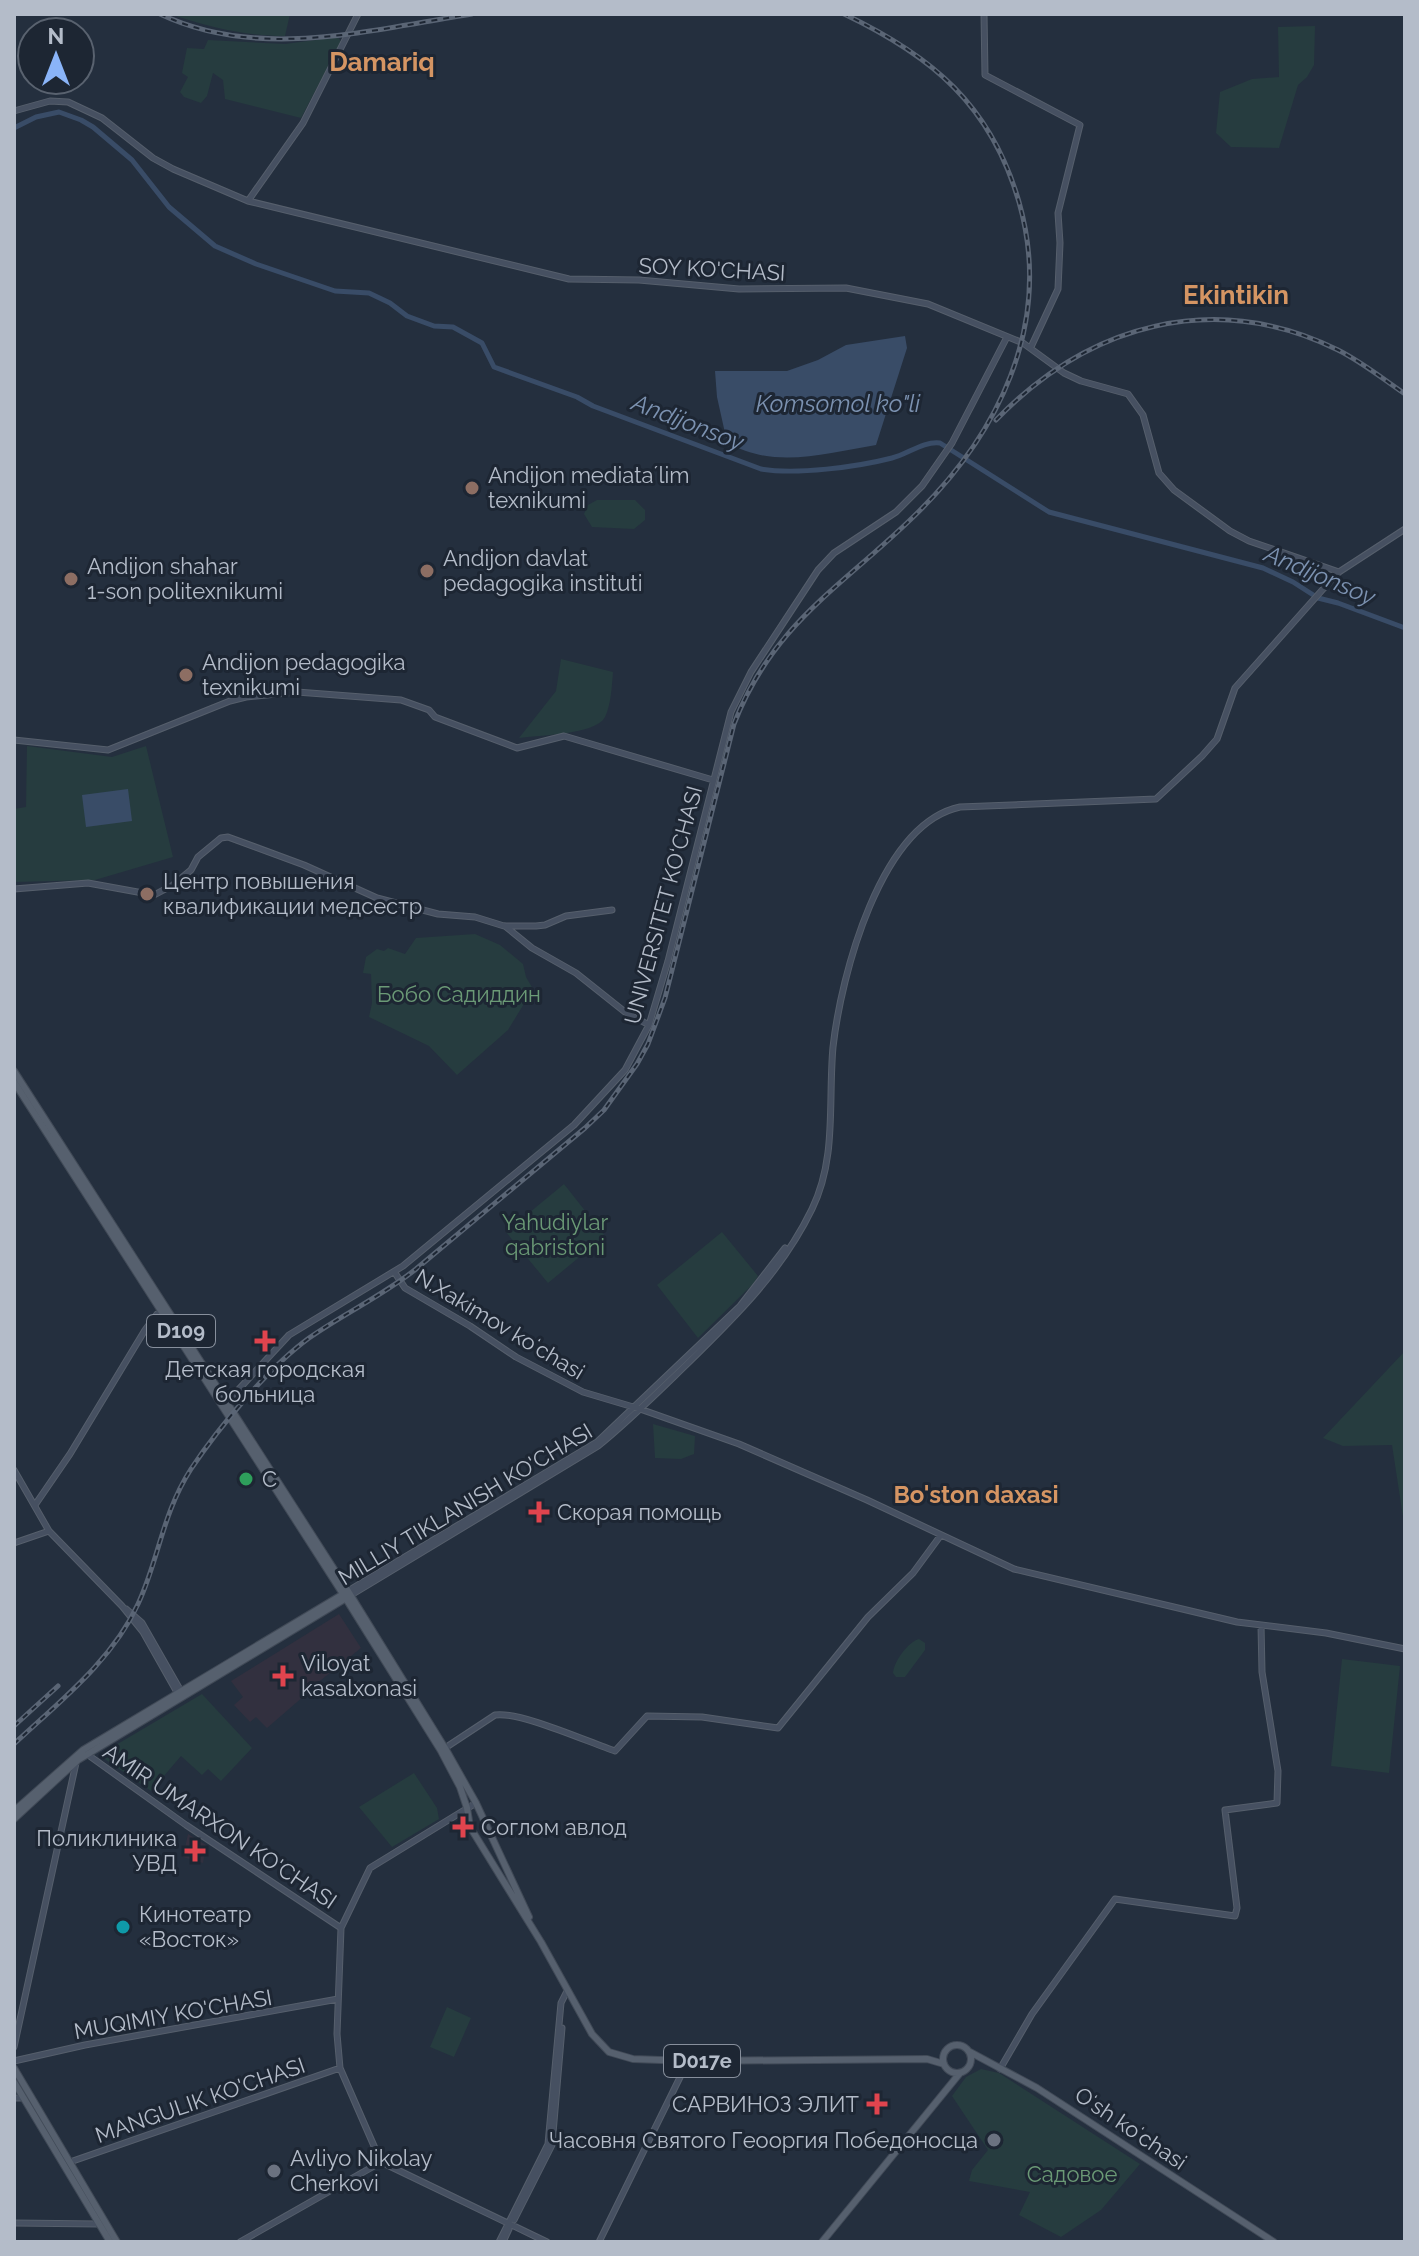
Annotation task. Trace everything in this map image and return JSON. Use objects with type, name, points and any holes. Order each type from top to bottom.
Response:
[{"type":"main road","points":[[248,201],[303,123],[358,14]]},
{"type":"main road","points":[[984,14],[985,75],[1080,125],[1058,213],[1058,289],[1031,347]]},
{"type":"main road","name":"SOY KO'CHASI","points":[[14,111],[50,101],[74,103],[102,118],[153,158],[248,201],[569,279],[639,280],[739,289],[855,289],[928,304],[1031,347],[1081,381],[1128,394],[1143,415],[1159,473],[1174,490],[1215,521],[1249,541],[1339,572]]},
{"type":"main road","name":"UNIVERSITET KО‘CHASI","points":[[227,1402],[289,1335],[395,1273],[574,1125],[625,1070],[649,1025],[734,705],[751,672],[818,570],[834,553],[896,512],[922,486],[952,443],[1007,337]]},
{"type":"main road","name":"MILLIY TIKLANISH KO'CHASI","points":[[74,1760],[485,1510],[598,1446],[745,1307],[807,1219],[826,1172],[833,1051],[845,988],[863,923],[896,854],[918,829],[943,811],[960,807],[1156,799],[1217,739],[1235,688],[1321,591],[1339,572],[1405,529]]},
{"type":"main road","points":[[14,740],[108,750],[230,701],[271,693],[314,691],[401,700],[429,710],[435,717],[517,748],[564,736],[713,780]]},
{"type":"main road","points":[[14,889],[88,883],[154,895],[173,885],[191,870],[198,857],[221,838],[228,837],[304,865],[377,898],[438,914],[475,917],[504,926],[545,925],[566,916],[612,910]]},
{"type":"main road","points":[[504,926],[532,948],[576,973],[625,1012],[649,1025]]},
{"type":"main road","name":"D109","points":[[15,1079],[347,1595]]},
{"type":"main road","name":"N.Xakimov koʻchasi","points":[[395,1273],[405,1288],[516,1357],[583,1392],[739,1444],[1032,1575],[1261,1625],[1405,1649]]},
{"type":"main road","points":[[35,1505],[70,1454],[145,1330],[164,1310]]},
{"type":"main road","name":"D109","points":[[186,1344],[227,1402],[347,1595]]},
{"type":"main road","points":[[14,1470],[49,1531],[142,1623],[181,1694]]},
{"type":"main road","points":[[14,1543],[49,1531]]},
{"type":"main road","points":[[443,1749],[495,1715],[502,1714],[615,1751],[647,1716],[702,1717],[778,1728],[868,1617],[913,1573],[941,1535]]},
{"type":"main road","name":"D017e","points":[[347,1595],[476,1803],[568,1994],[592,2034],[609,2052],[633,2059],[688,2061],[927,2059],[955,2045],[970,2052]]},
{"type":"main road","points":[[822,2242],[960,2073],[979,2063],[998,2067],[1115,1899],[1235,1916],[1237,1908],[1225,1810],[1277,1803],[1278,1771],[1262,1672],[1261,1625]]},
{"type":"main road","name":"D017e","points":[[443,1749],[467,1808],[470,1827],[541,1942]]},
{"type":"main road","name":"AMIR UMARXON KO'CHASI","points":[[84,1752],[341,1928]]},
{"type":"main road","points":[[14,1811],[74,1760]]},
{"type":"main road","points":[[14,1819],[74,1760]]},
{"type":"main road","points":[[14,2047],[74,1760]]},
{"type":"main road","points":[[476,1803],[370,1868],[341,1928],[338,1999],[340,2068],[381,2162],[547,2242]]},
{"type":"main road","points":[[501,2242],[552,2145],[564,2006],[568,1994]]},
{"type":"main road","name":"MUQIMIY KO'CHASI","points":[[14,2061],[338,1999]]},
{"type":"main road","points":[[969,2067],[970,2052]]},
{"type":"main road","name":"Oʻsh koʻchasi","points":[[970,2052],[1070,2108],[1274,2242]]},
{"type":"main road","points":[[944,2053],[948,2078],[945,2090]]},
{"type":"main road","name":"D017e","points":[[927,2059],[953,2073],[960,2073]]},
{"type":"main road","points":[[599,2242],[688,2061]]},
{"type":"main road","points":[[14,2068],[117,2242]]},
{"type":"main road","name":"MANGULIK KO'CHASI","points":[[70,2162],[340,2068]]},
{"type":"main road","points":[[14,2082],[110,2242]]},
{"type":"main road","points":[[14,2098],[24,2098]]},
{"type":"main road","points":[[240,2242],[381,2162]]},
{"type":"main road","points":[[14,2223],[99,2224]]},
{"type":"shaded area","name":"Viloyat kasalxonasi","points":[[339,1614],[361,1648],[267,1728],[256,1717],[250,1722],[234,1705],[243,1697],[231,1681]]},
{"type":"shaded area","name":"Поликлиника УВД","points":[[188,1834],[206,1845],[203,1863],[183,1857]]},
{"type":"green space","points":[[177,14],[290,14],[285,36],[230,30]]},
{"type":"green space","points":[[1315,26],[1314,65],[1298,85],[1279,148],[1231,147],[1216,133],[1220,92],[1252,79],[1279,77],[1278,27]]},
{"type":"green space","points":[[338,37],[341,42],[301,118],[225,99],[223,80],[213,73],[207,96],[201,103],[184,97],[180,92],[188,77],[182,73],[187,48],[204,49],[208,40],[285,44]]},
{"type":"green space","points":[[597,500],[635,500],[645,510],[645,520],[634,529],[592,527],[584,514],[588,505]]},
{"type":"green space","points":[[561,659],[613,672],[605,717],[600,723],[579,731],[519,738],[556,691]]},
{"type":"green space","points":[[27,746],[112,757],[146,746],[173,857],[95,880],[14,882],[14,809],[26,807]]},
{"type":"green space","name":"Бобо Садиддин","points":[[475,934],[500,945],[523,964],[533,989],[508,1030],[457,1075],[429,1046],[369,1017],[371,974],[363,973],[366,957],[377,949],[384,951],[388,948],[405,954],[416,938]]},
{"type":"green space","name":"Yahudiylar qabristoni","points":[[564,1184],[605,1236],[548,1283],[506,1232]]},
{"type":"green space","points":[[722,1232],[758,1276],[698,1338],[657,1285]]},
{"type":"green space","points":[[1405,1351],[1403,1517],[1392,1445],[1343,1446],[1323,1438]]},
{"type":"green space","points":[[653,1424],[695,1436],[694,1454],[681,1459],[655,1458]]},
{"type":"green space","points":[[919,1639],[925,1643],[925,1650],[905,1677],[896,1677],[893,1673],[899,1658],[910,1644]]},
{"type":"green space","points":[[1342,1659],[1400,1666],[1389,1773],[1331,1766]]},
{"type":"green space","points":[[202,1694],[252,1748],[221,1781],[208,1769],[202,1775],[181,1756],[151,1791],[99,1755]]},
{"type":"green space","points":[[414,1773],[437,1808],[439,1819],[392,1847],[359,1807]]},
{"type":"green space","points":[[447,2007],[471,2018],[454,2057],[430,2047]]},
{"type":"green space","name":"Садовое","points":[[981,2069],[999,2073],[1140,2164],[1101,2210],[1061,2237],[1019,2215],[1030,2192],[969,2181],[972,2170],[988,2150],[952,2096],[966,2077]]},
{"type":"water","name":"Komsomol ko\"li","points":[[905,336],[907,348],[876,445],[819,455],[781,457],[745,450],[727,442],[715,371],[787,371],[818,360],[846,345]]},
{"type":"water","points":[[128,789],[132,821],[86,827],[82,795]]},
{"type":"waterway","name":"Andijonsoy","points":[[14,128],[36,117],[59,112],[81,120],[132,160],[169,207],[215,246],[256,264],[335,291],[369,293],[407,316],[434,326],[453,327],[482,343],[494,367],[761,469],[809,471],[844,467],[892,458],[922,446],[940,443],[1049,512],[1263,568],[1318,598],[1405,628]]},
{"type":"railway","points":[[160,14],[198,28],[236,36],[275,39],[354,33],[472,14]]},
{"type":"railway","points":[[14,1744],[83,1680],[127,1625],[138,1604],[181,1486],[215,1435],[245,1399],[309,1338],[416,1269],[604,1110],[648,1044],[665,998],[734,724],[749,690],[787,635],[941,488],[969,453],[992,416],[1010,376],[1023,335],[1029,292],[1028,248],[1019,202],[1007,168],[975,111],[954,87],[905,47],[844,14]]},
{"type":"railway","points":[[996,420],[1032,387],[1071,360],[1112,340],[1155,326],[1200,320],[1245,322],[1292,332],[1338,350],[1405,394]]},
{"type":"railway","points":[[14,1726],[58,1686]]},
{"type":"place","name":"Andijon mediataʼlim texnikumi","points":[[472,488]]},
{"type":"place","name":"Andijon davlat pedagogika instituti","points":[[427,571]]},
{"type":"place","name":"Andijon shahar 1-son politexnikumi","points":[[71,579]]},
{"type":"place","name":"Andijon pedagogika texnikumi","points":[[186,675]]},
{"type":"place","name":"Центр повышения квалификации медсестр","points":[[147,894]]},
{"type":"place","name":"Детская городская больница","points":[[265,1341]]},
{"type":"place","name":"С","points":[[246,1479]]},
{"type":"place","name":"Скорая помощь","points":[[539,1512]]},
{"type":"place","name":"Viloyat kasalxonasi","points":[[283,1676]]},
{"type":"place","name":"Соглом авлод","points":[[463,1827]]},
{"type":"place","name":"Поликлиника УВД","points":[[195,1851]]},
{"type":"place","name":"Кинотеатр «Восток»","points":[[123,1927]]},
{"type":"place","name":"САРВИНОЗ ЭЛИТ","points":[[877,2104]]},
{"type":"place","name":"Часовня Святого Геооргия Победоносца","points":[[994,2140]]},
{"type":"place","name":"Avliyo Nikolay Cherkovi","points":[[274,2171]]},
{"type":"district","name":"Damariq","points":[[382,62]]},
{"type":"district","name":"Ekintikin","points":[[1236,295]]},
{"type":"district","name":"Bo'ston daxasi","points":[[976,1494]]}]
